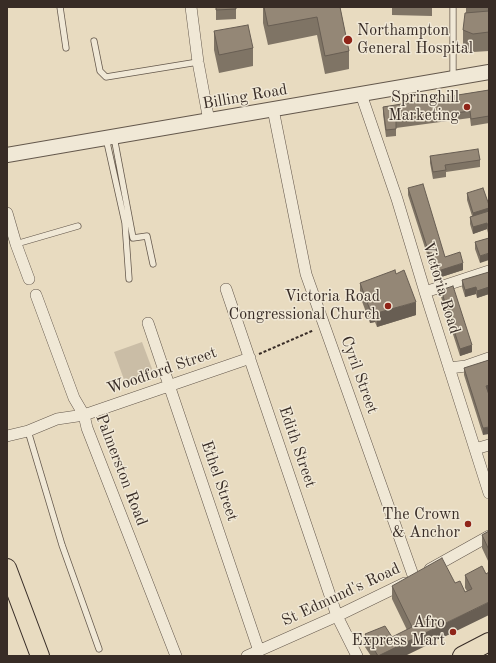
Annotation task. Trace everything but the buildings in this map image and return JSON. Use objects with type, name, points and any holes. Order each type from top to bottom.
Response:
[{"type":"main road","points":[[7,568],[40,656]]},
{"type":"main road","points":[[462,656],[489,642]]},
{"type":"street","points":[[191,7],[198,62],[209,121]]},
{"type":"street","name":"Billing Road","points":[[7,155],[489,72]]},
{"type":"street","name":"Victoria Road","points":[[361,94],[397,199],[489,493]]},
{"type":"street","name":"Cyril Street","points":[[273,109],[306,274],[414,578]]},
{"type":"street","points":[[7,213],[16,244],[29,279]]},
{"type":"street","points":[[425,292],[489,271]]},
{"type":"street","name":"Edith Street","points":[[226,289],[337,616],[357,656]]},
{"type":"street","name":"Palmerston Road","points":[[36,295],[74,398],[84,415],[90,436],[176,656]]},
{"type":"street","name":"Ethel Street","points":[[148,323],[259,651]]},
{"type":"street","name":"Woodford Street","points":[[7,436],[28,431],[57,419],[84,415],[250,358]]},
{"type":"street","points":[[449,368],[466,366],[489,358]]},
{"type":"street","points":[[475,449],[489,445]]},
{"type":"street","name":"St Edmund's Road","points":[[247,656],[337,616],[414,578],[489,536]]},
{"type":"lane","points":[[60,7],[66,48]]},
{"type":"lane","points":[[453,78],[454,7]]},
{"type":"lane","points":[[94,41],[100,71],[106,77],[198,62]]},
{"type":"lane","points":[[110,137],[133,238],[147,236],[153,264]]},
{"type":"lane","points":[[110,137],[124,223],[129,279]]},
{"type":"lane","points":[[16,244],[78,226]]},
{"type":"lane","points":[[28,431],[62,545],[99,649]]},
{"type":"path","points":[[250,358],[324,325]]},
{"type":"shaded area","points":[[142,342],[154,374],[126,385],[114,352]]},
{"type":"place","name":"Northampton General Hospital","points":[[348,40]]},
{"type":"place","name":"Springhill Marketing","points":[[467,107]]},
{"type":"place","name":"Victoria Road Congressional Church","points":[[388,306]]},
{"type":"place","name":"The Crown & Anchor","points":[[468,524]]},
{"type":"place","name":"Afro Express Mart","points":[[453,632]]}]
